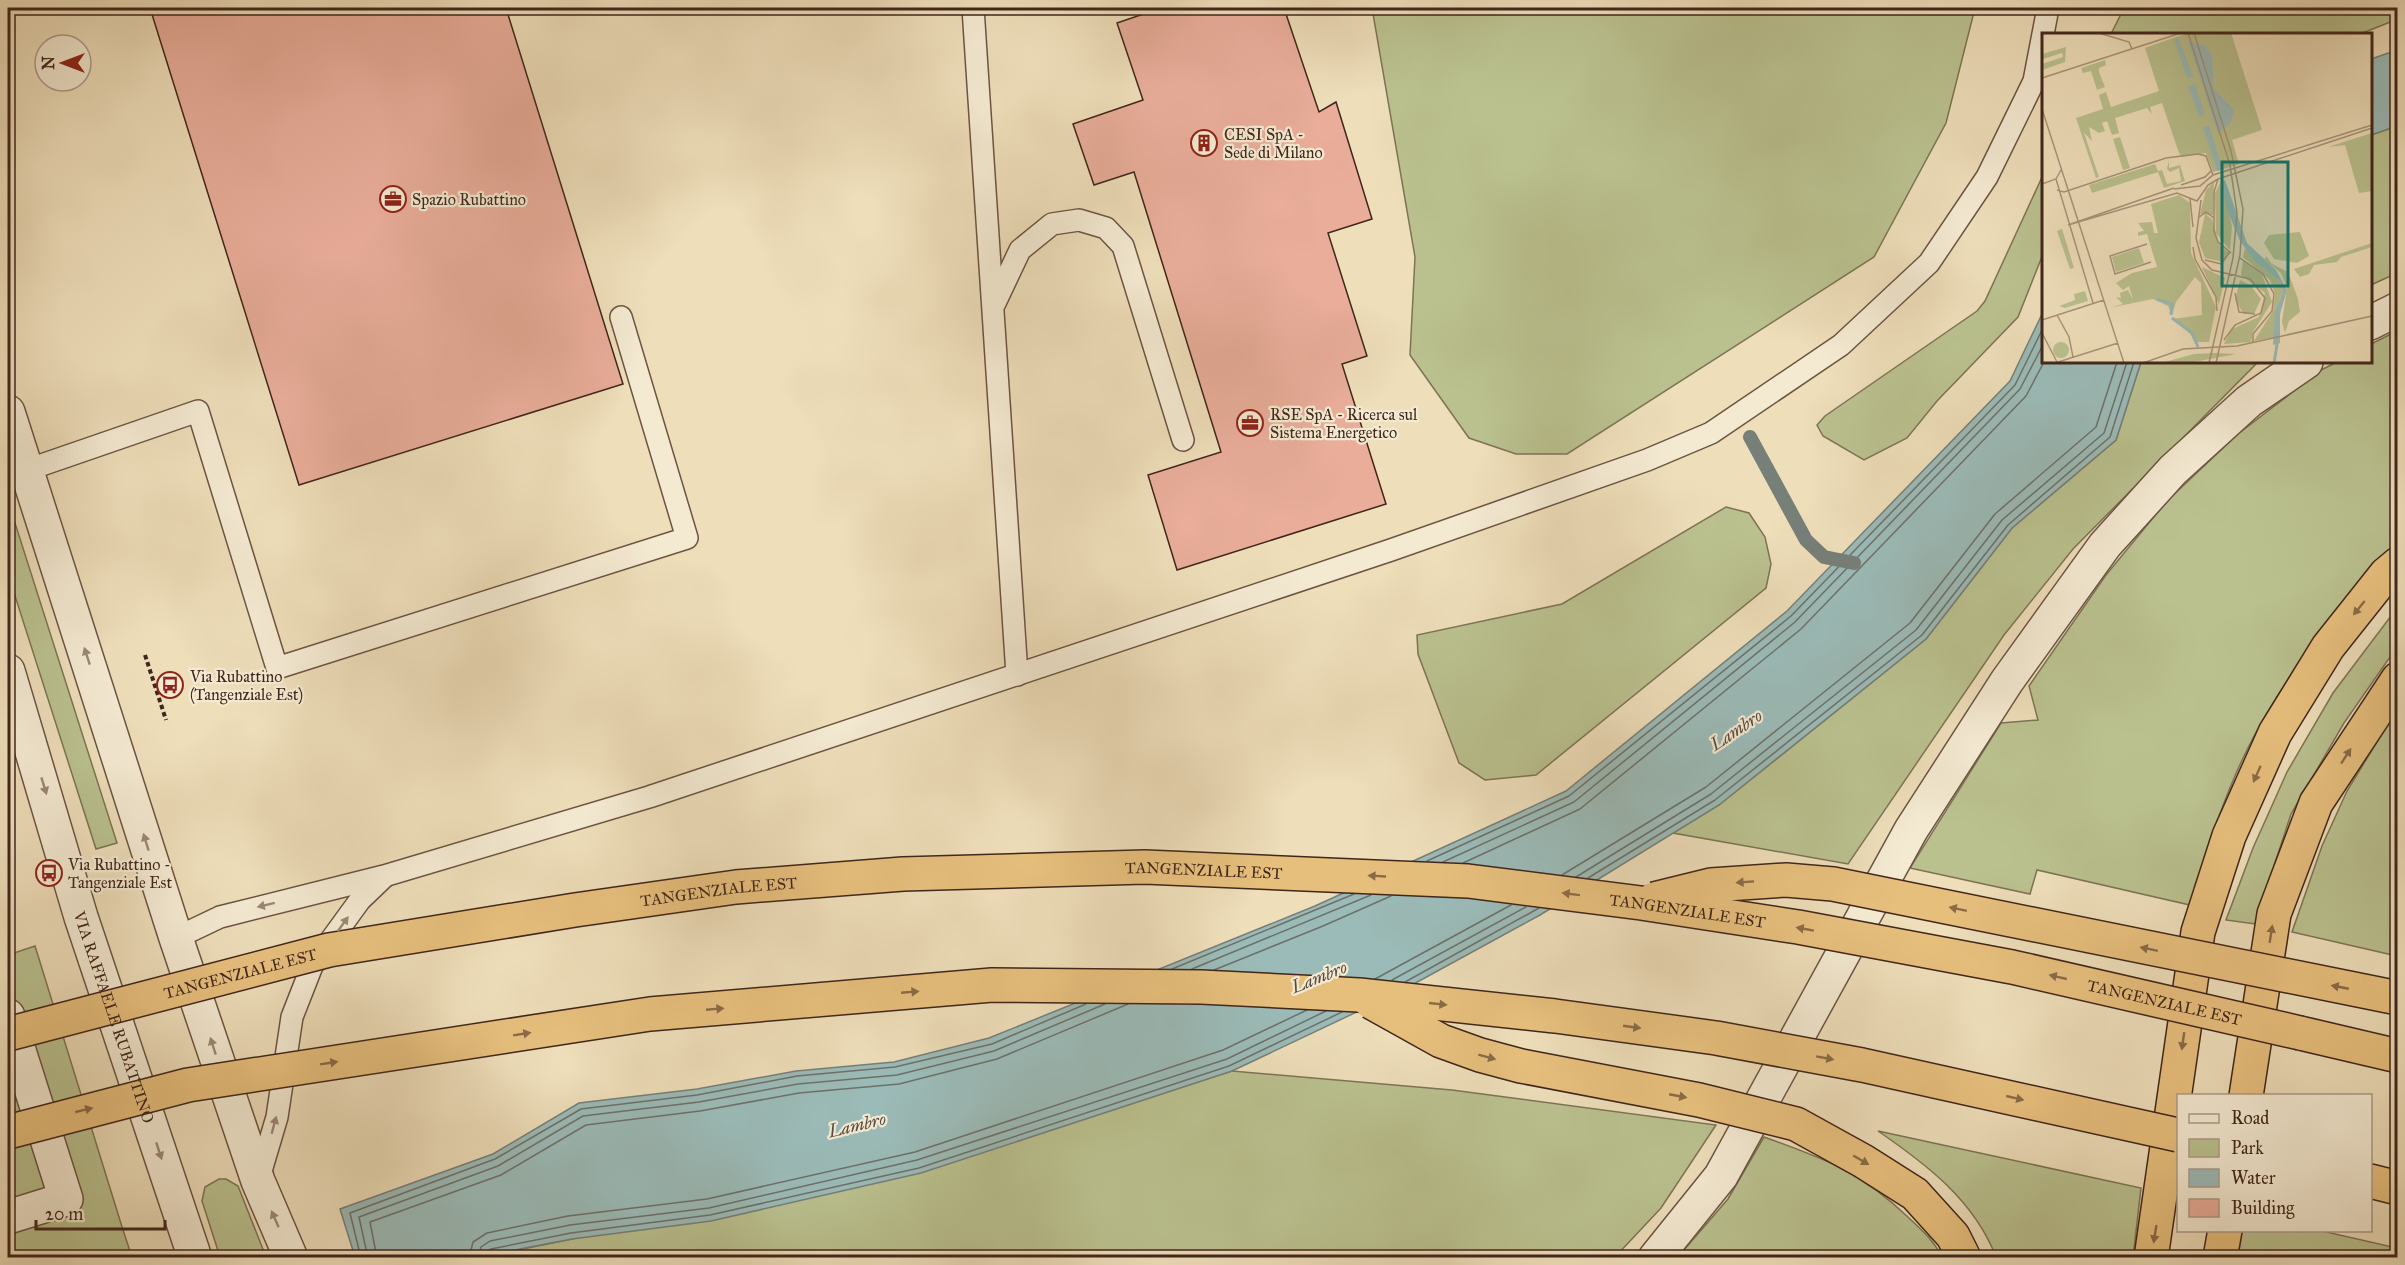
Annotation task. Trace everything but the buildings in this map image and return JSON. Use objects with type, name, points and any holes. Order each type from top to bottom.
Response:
[{"type":"highway","points":[[2151,1257],[2198,932],[2229,836],[2275,733],[2328,647],[2386,574],[2397,564]]},
{"type":"highway","points":[[2246,1094],[2274,914],[2316,803],[2397,679]]},
{"type":"highway","name":"TANGENZIALE EST","points":[[8,1034],[330,950],[453,928],[736,886],[903,874],[1145,867],[1468,881],[1641,903],[1798,927],[2012,967],[2397,1056]]},
{"type":"highway","points":[[1641,903],[1711,885],[1786,880],[1833,884],[2397,998]]},
{"type":"highway","points":[[8,1132],[188,1084],[650,1014],[992,985],[1201,987],[1359,995],[1555,1016],[1716,1038],[1862,1065],[2177,1135]]},
{"type":"highway","points":[[1359,995],[1441,1041],[1480,1056],[1699,1100],[1796,1124],[1863,1161],[1915,1194],[1953,1236],[1964,1257]]},
{"type":"highway","points":[[2372,1182],[2397,1188]]},
{"type":"highway","points":[[2220,1257],[2224,1232]]},
{"type":"street","points":[[2372,322],[2397,309]]},
{"type":"street","points":[[1655,1257],[1721,1176],[1911,830],[2007,681],[2105,545],[2173,470],[2241,408],[2305,363]]},
{"type":"street","points":[[8,412],[176,938],[258,1181],[291,1257]]},
{"type":"street","name":"VIA RAFFAELE RUBATTINO","points":[[8,671],[81,917],[195,1257]]},
{"type":"street","points":[[8,1016],[66,1199],[8,1217]]},
{"type":"lane","points":[[973,8],[1017,675]]},
{"type":"lane","points":[[2043,33],[2048,8]]},
{"type":"lane","points":[[176,938],[220,917],[384,876],[649,797],[1391,550],[1647,460],[1712,433],[1841,345],[1929,263],[1987,177],[2034,81],[2042,39]]},
{"type":"lane","points":[[993,306],[1020,250],[1052,224],[1078,220],[1106,228],[1123,246],[1183,440]]},
{"type":"lane","points":[[27,470],[198,411],[278,668],[687,538],[621,317]]},
{"type":"lane","points":[[258,1181],[277,1117],[292,1017],[312,966],[360,900],[384,876]]},
{"type":"path","points":[[145,655],[166,720]]},
{"type":"green space","points":[[1372,8],[1975,8],[1946,123],[1874,257],[1567,454],[1516,454],[1469,438],[1410,355],[1415,257]]},
{"type":"green space","points":[[2124,8],[2397,8],[2398,19],[2363,33],[2112,33]]},
{"type":"green space","points":[[2397,126],[2397,273],[2372,285],[2372,135]]},
{"type":"green space","points":[[2042,177],[2042,257],[2018,317],[1937,401],[1907,438],[1864,460],[1823,436],[1817,425],[1825,416],[1977,311],[1985,301]]},
{"type":"green space","points":[[2397,331],[2397,546],[2357,591],[2301,662],[2253,738],[2210,841],[2190,905],[2037,870],[2030,894],[1910,868],[2001,723],[2038,720],[2029,686],[2106,575],[2167,501],[2238,434],[2321,370],[2335,363],[2372,363],[2372,344]]},
{"type":"green space","points":[[2141,363],[2257,363],[2073,549],[2004,635],[1848,864],[1673,833],[1719,805],[1926,639],[2012,528],[2116,440]]},
{"type":"green space","points":[[8,501],[117,843],[96,849],[8,574]]},
{"type":"green space","points":[[1726,507],[1749,513],[1765,537],[1771,564],[1766,588],[1536,775],[1485,780],[1459,763],[1418,654],[1417,635],[1562,604]]},
{"type":"green space","points":[[2397,608],[2397,647],[2344,723],[2291,814],[2255,924],[2226,920],[2253,848],[2287,772],[2333,693]]},
{"type":"green space","points":[[2397,709],[2397,956],[2292,932],[2322,846],[2347,791]]},
{"type":"green space","points":[[35,946],[132,1257],[8,1258],[8,955]]},
{"type":"green space","points":[[1232,1071],[1452,1090],[1716,1125],[1661,1208],[1615,1257],[478,1258],[572,1239],[1116,1108]]},
{"type":"green space","points":[[1878,1131],[2141,1188],[2133,1257],[1996,1257],[1987,1237],[1962,1201],[1931,1170]]},
{"type":"green space","points":[[1764,1137],[1842,1168],[1875,1189],[1923,1232],[1942,1257],[1677,1258],[1728,1199]]},
{"type":"green space","points":[[219,1179],[226,1179],[238,1186],[266,1257],[220,1257],[202,1201],[205,1187]]},
{"type":"green space","points":[[2242,1232],[2326,1232],[2397,1248],[2397,1257],[2238,1257]]},
{"type":"water","points":[[2397,50],[2397,126],[2372,135],[2372,59]]},
{"type":"water","name":"Lambro","points":[[2042,314],[2042,363],[2141,363],[2116,440],[2012,528],[1926,639],[1719,805],[1540,915],[1399,992],[1232,1071],[921,1173],[711,1221],[572,1239],[478,1257],[355,1257],[340,1209],[493,1154],[579,1103],[697,1089],[796,1071],[894,1062],[989,1038],[1315,906],[1566,791],[1787,611],[2010,381]]},
{"type":"waterway","points":[[1750,437],[1806,540],[1824,557],[1854,563]]},
{"type":"place","name":"CESI SpA - Sede di Milano","points":[[1204,143]]},
{"type":"place","name":"Spazio Rubattino","points":[[393,199]]},
{"type":"place","name":"RSE SpA - Ricerca sul Sistema Energetico","points":[[1250,423]]},
{"type":"place","name":"Via Rubattino (Tangenziale Est)","points":[[170,685]]},
{"type":"place","name":"Via Rubattino - Tangenziale Est","points":[[49,873]]}]
